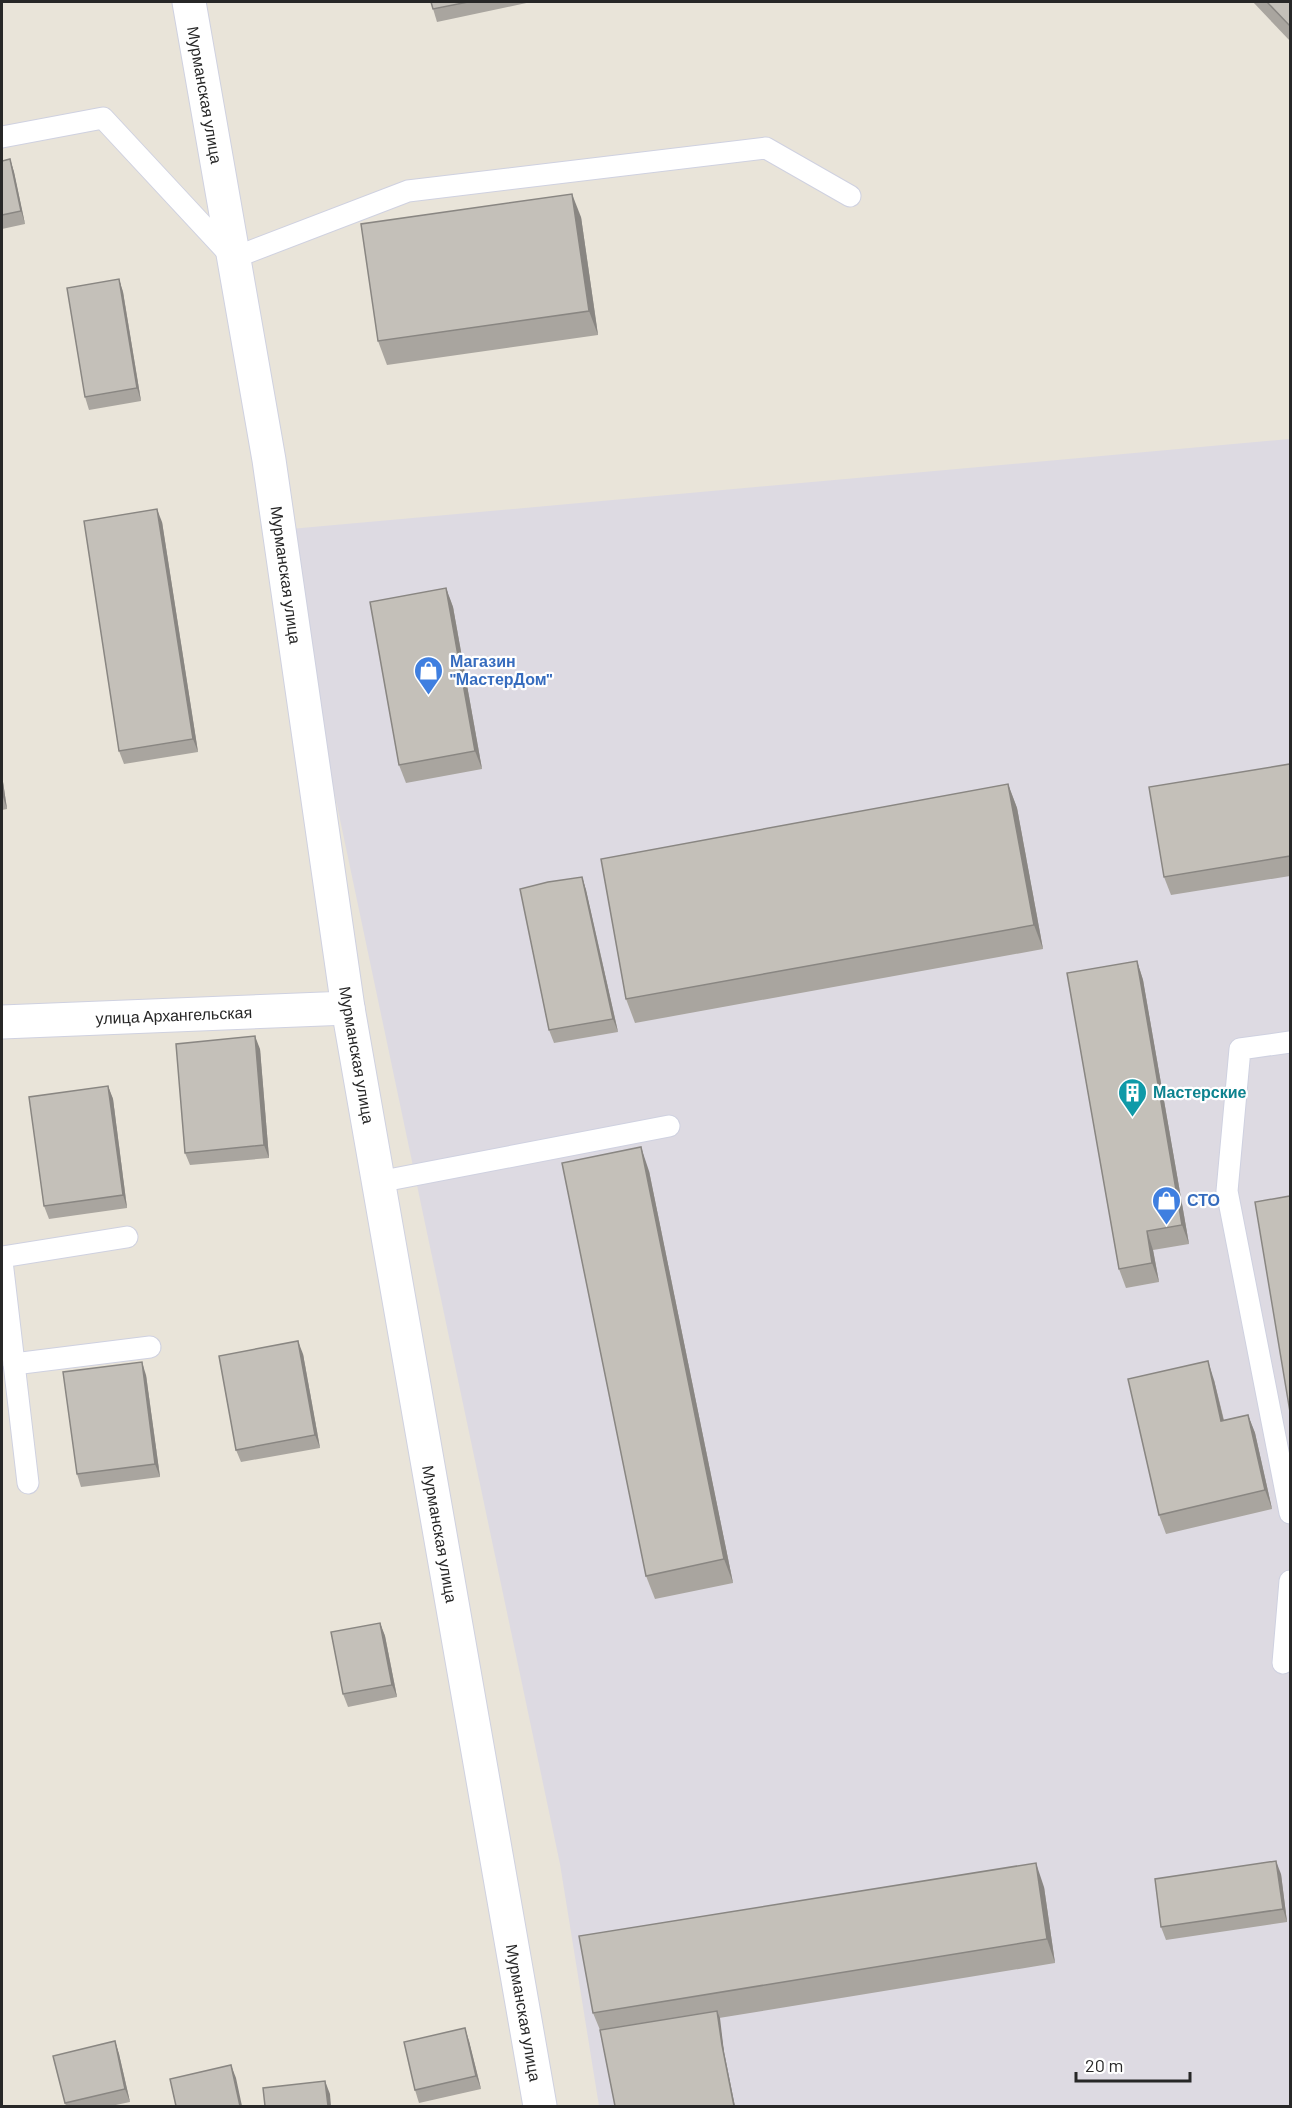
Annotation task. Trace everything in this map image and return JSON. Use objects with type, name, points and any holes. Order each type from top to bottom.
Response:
[{"type":"street","name":"Мурманская улица","points":[[189,2],[271,472],[348,1008],[540,2106]]},
{"type":"street","name":"улица Архангельская","points":[[2,1022],[348,1008]]},
{"type":"lane","points":[[2,137],[103,118],[233,258],[408,191],[766,148],[850,196]]},
{"type":"lane","points":[[1290,1042],[1240,1049],[1227,1191],[1290,1513]]},
{"type":"lane","points":[[378,1182],[669,1126]]},
{"type":"lane","points":[[28,1483],[2,1259],[127,1237]]},
{"type":"lane","points":[[14,1364],[150,1347]]},
{"type":"lane","points":[[1282,1663],[1290,1581]]},
{"type":"shaded area","points":[[1290,439],[1290,2106],[599,2106],[560,1864],[279,530]]},
{"type":"building","points":[[431,2],[468,2],[433,9]]},
{"type":"building","points":[[1267,2],[1290,2],[1290,26]]},
{"type":"building","points":[[10,159],[21,211],[2,215],[2,161]]},
{"type":"building","points":[[572,194],[589,311],[378,341],[361,224]]},
{"type":"building","points":[[119,279],[137,388],[85,397],[67,288]]},
{"type":"building","points":[[157,509],[193,739],[119,751],[84,521]]},
{"type":"building","name":"Магазин \"МастерДом\"","points":[[446,588],[475,751],[399,765],[370,602]]},
{"type":"building","points":[[1290,764],[1290,856],[1164,877],[1149,787]]},
{"type":"building","points":[[1008,784],[1034,925],[626,999],[601,859]]},
{"type":"building","points":[[582,877],[613,1019],[549,1030],[520,889]]},
{"type":"building","name":"Мастерские","points":[[1137,961],[1182,1225],[1147,1231],[1152,1263],[1119,1269],[1067,973]]},
{"type":"building","points":[[255,1036],[264,1145],[185,1153],[176,1044]]},
{"type":"building","points":[[108,1086],[123,1195],[44,1206],[29,1097]]},
{"type":"building","points":[[641,1147],[724,1559],[646,1576],[562,1163]]},
{"type":"building","points":[[1290,1196],[1290,1412],[1255,1202]]},
{"type":"building","points":[[298,1341],[315,1435],[236,1450],[219,1356]]},
{"type":"building","points":[[1208,1361],[1221,1421],[1248,1415],[1265,1490],[1159,1515],[1128,1379]]},
{"type":"building","points":[[142,1362],[155,1464],[77,1474],[63,1372]]},
{"type":"building","points":[[380,1623],[392,1685],[343,1694],[331,1632]]},
{"type":"building","points":[[1276,1861],[1283,1909],[1161,1927],[1155,1879]]},
{"type":"building","points":[[1036,1863],[1047,1939],[593,2013],[579,1936]]},
{"type":"building","points":[[717,2011],[734,2106],[615,2106],[600,2030]]},
{"type":"building","points":[[465,2028],[476,2076],[415,2090],[404,2042]]},
{"type":"building","points":[[115,2041],[125,2089],[65,2103],[53,2056]]},
{"type":"building","points":[[231,2065],[240,2106],[176,2106],[170,2079]]},
{"type":"building","points":[[325,2081],[328,2106],[265,2106],[263,2088]]},
{"type":"place","name":"Магазин \"МастерДом\"","points":[[429,696]]},
{"type":"place","name":"Мастерские","points":[[1132,1118]]},
{"type":"place","name":"СТО","points":[[1166,1226]]}]
